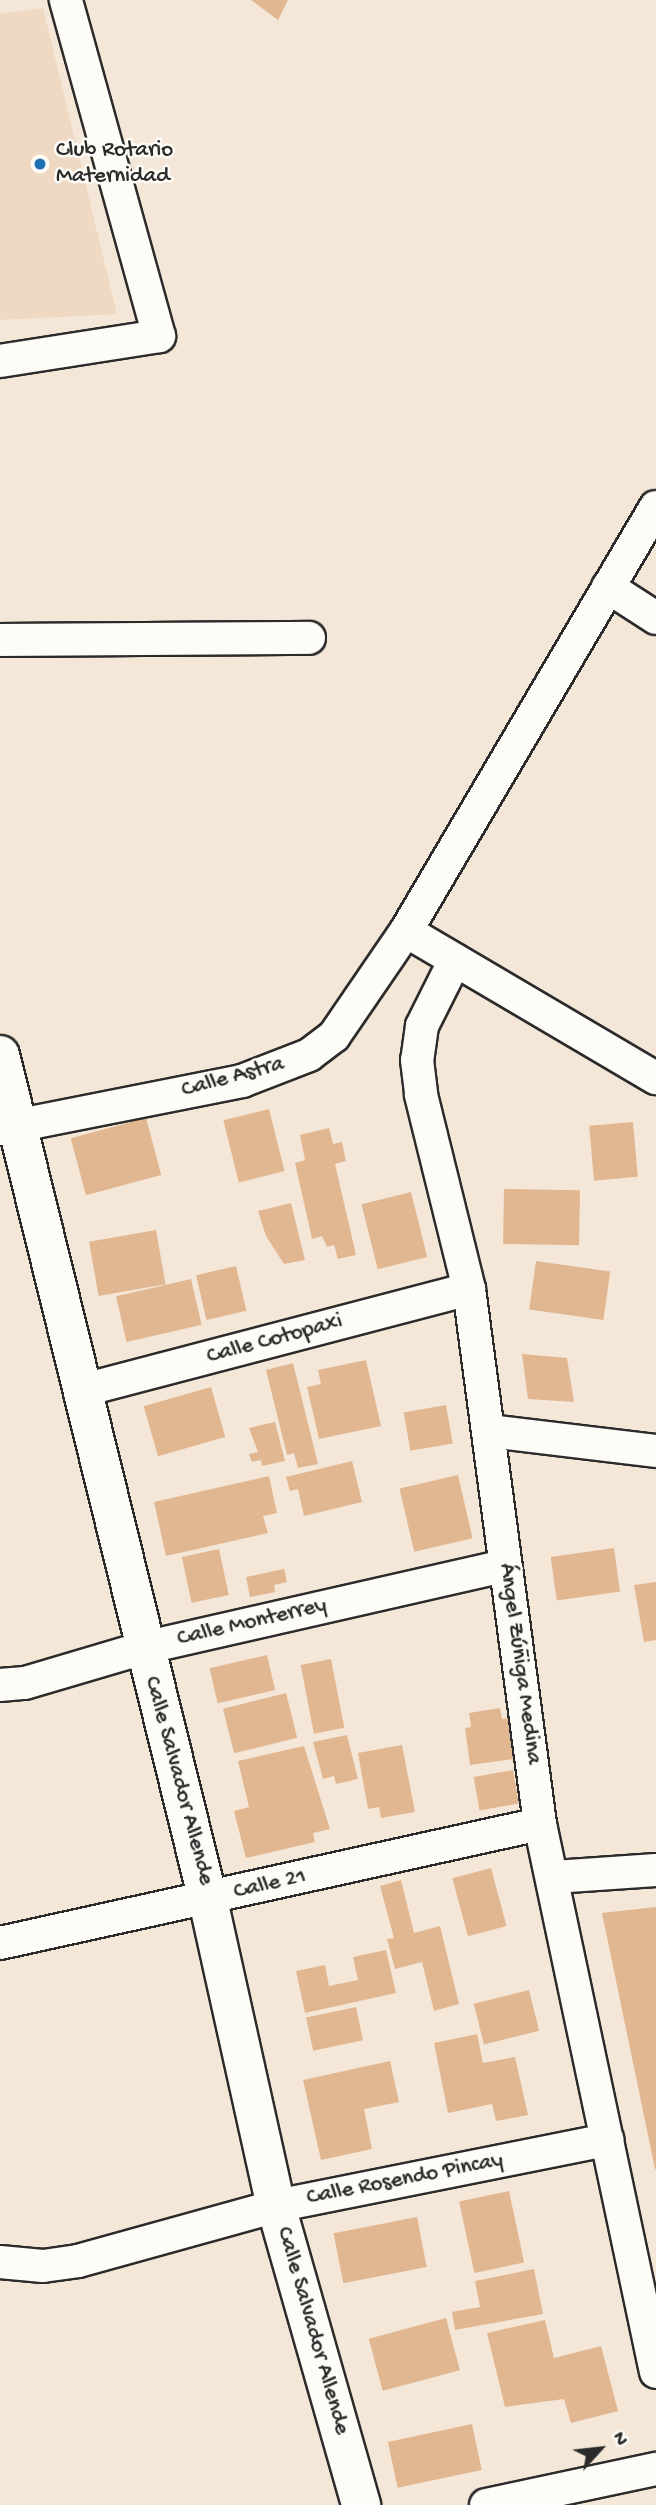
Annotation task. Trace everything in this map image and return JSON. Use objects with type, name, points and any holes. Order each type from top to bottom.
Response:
[{"type":"street","points":[[0,361],[159,336],[66,0]]},
{"type":"street","name":"Calle Astra","points":[[8,1127],[242,1081],[309,1055],[334,1036],[406,931],[656,507]]},
{"type":"street","points":[[608,587],[656,618]]},
{"type":"street","points":[[0,639],[309,638]]},
{"type":"street","points":[[406,931],[656,1078]]},
{"type":"street","name":"Ángel Zúñiga Medina","points":[[454,960],[422,1026],[417,1060],[469,1289],[491,1431],[505,1566],[540,1824],[554,1877],[607,2140],[647,2269],[656,2372]]},
{"type":"street","name":"Calle Salvador Allende","points":[[0,1055],[8,1127],[80,1391],[208,1900],[276,2206],[361,2505]]},
{"type":"street","name":"Calle Cotopaxi","points":[[80,1391],[469,1289]]},
{"type":"street","points":[[491,1431],[656,1451]]},
{"type":"street","name":"Calle Monterrey","points":[[0,1685],[25,1683],[143,1648],[505,1566]]},
{"type":"street","name":"Calle 21","points":[[0,1943],[208,1900],[540,1824]]},
{"type":"street","points":[[554,1877],[656,1870]]},
{"type":"street","name":"Calle Rosendo Pincay","points":[[0,2262],[43,2266],[78,2261],[276,2206],[607,2140]]},
{"type":"street","points":[[486,2505],[656,2469]]},
{"type":"shaded area","name":"Club Rotario Maternidad","points":[[43,8],[117,314],[0,320],[0,14]]},
{"type":"building","points":[[251,0],[288,0],[278,20]]},
{"type":"building","points":[[269,1109],[284,1171],[239,1182],[223,1120]]},
{"type":"building","points":[[146,1118],[161,1175],[86,1195],[71,1138]]},
{"type":"building","points":[[633,1122],[638,1177],[594,1181],[589,1126]]},
{"type":"building","points":[[329,1128],[333,1144],[342,1142],[346,1161],[335,1164],[356,1255],[338,1259],[334,1245],[327,1247],[322,1236],[312,1239],[295,1163],[305,1160],[300,1135]]},
{"type":"building","points":[[504,1189],[580,1190],[579,1245],[503,1244]]},
{"type":"building","points":[[411,1192],[427,1257],[378,1269],[362,1204]]},
{"type":"building","points":[[291,1203],[305,1260],[284,1264],[266,1236],[258,1211]]},
{"type":"building","points":[[156,1230],[166,1284],[99,1296],[89,1242]]},
{"type":"building","points":[[536,1261],[610,1271],[603,1320],[529,1310]]},
{"type":"building","points":[[236,1266],[246,1311],[206,1320],[196,1275]]},
{"type":"building","points":[[191,1279],[202,1325],[127,1342],[116,1296]]},
{"type":"building","points":[[522,1354],[567,1358],[574,1402],[528,1399]]},
{"type":"building","points":[[366,1360],[381,1426],[319,1439],[307,1387],[321,1384],[318,1370]]},
{"type":"building","points":[[293,1363],[318,1464],[298,1468],[294,1453],[287,1455],[266,1370]]},
{"type":"building","points":[[211,1387],[225,1437],[158,1456],[144,1406]]},
{"type":"building","points":[[446,1405],[453,1443],[410,1451],[404,1412]]},
{"type":"building","points":[[275,1422],[285,1461],[262,1466],[261,1460],[252,1462],[249,1454],[258,1452],[249,1428]]},
{"type":"building","points":[[352,1461],[362,1502],[304,1516],[298,1489],[290,1491],[286,1477]]},
{"type":"building","points":[[458,1475],[473,1538],[414,1552],[400,1488]]},
{"type":"building","points":[[269,1476],[277,1513],[263,1516],[268,1533],[166,1556],[154,1502]]},
{"type":"building","points":[[614,1548],[620,1592],[557,1600],[551,1557]]},
{"type":"building","points":[[219,1549],[229,1595],[192,1603],[182,1557]]},
{"type":"building","points":[[284,1569],[287,1582],[274,1585],[275,1592],[250,1597],[246,1577]]},
{"type":"building","points":[[656,1582],[656,1640],[644,1642],[634,1585]]},
{"type":"building","points":[[267,1655],[275,1690],[218,1703],[210,1668]]},
{"type":"building","points":[[331,1659],[344,1728],[314,1734],[301,1665]]},
{"type":"building","points":[[286,1693],[297,1738],[234,1753],[223,1709]]},
{"type":"building","points":[[500,1708],[502,1719],[508,1718],[514,1759],[470,1765],[465,1728],[471,1727],[469,1713]]},
{"type":"building","points":[[347,1735],[358,1779],[336,1784],[334,1776],[323,1779],[313,1742]]},
{"type":"building","points":[[402,1745],[415,1812],[381,1818],[379,1807],[368,1809],[358,1753]]},
{"type":"building","points":[[304,1746],[330,1829],[313,1833],[315,1842],[246,1858],[234,1811],[249,1807],[238,1761]]},
{"type":"building","points":[[513,1770],[519,1803],[480,1810],[474,1777]]},
{"type":"building","points":[[491,1868],[507,1926],[468,1936],[452,1878]]},
{"type":"building","points":[[401,1880],[414,1933],[440,1926],[459,2004],[434,2011],[422,1962],[395,1969],[387,1939],[394,1938],[380,1886]]},
{"type":"building","points":[[656,1907],[656,2169],[655,2169],[602,1913]]},
{"type":"building","points":[[386,1950],[396,1993],[305,2013],[296,1971],[325,1965],[329,1986],[358,1980],[353,1957]]},
{"type":"building","points":[[529,1990],[539,2031],[484,2045],[474,2004]]},
{"type":"building","points":[[356,2007],[363,2040],[313,2051],[306,2018]]},
{"type":"building","points":[[477,2034],[483,2063],[515,2057],[528,2115],[496,2121],[492,2104],[448,2113],[434,2043]]},
{"type":"building","points":[[390,2061],[399,2102],[364,2109],[372,2149],[321,2160],[303,2080]]},
{"type":"building","points":[[509,2191],[524,2262],[474,2273],[459,2202]]},
{"type":"building","points":[[417,2217],[427,2267],[343,2283],[334,2233]]},
{"type":"building","points":[[534,2269],[543,2314],[455,2330],[452,2312],[480,2307],[475,2281]]},
{"type":"building","points":[[446,2318],[460,2370],[383,2391],[369,2339]]},
{"type":"building","points":[[545,2320],[554,2358],[601,2346],[618,2411],[571,2423],[564,2399],[505,2407],[487,2333]]},
{"type":"building","points":[[472,2424],[482,2470],[398,2488],[388,2442]]},
{"type":"place","name":"Club Rotario Maternidad","points":[[40,164]]}]
